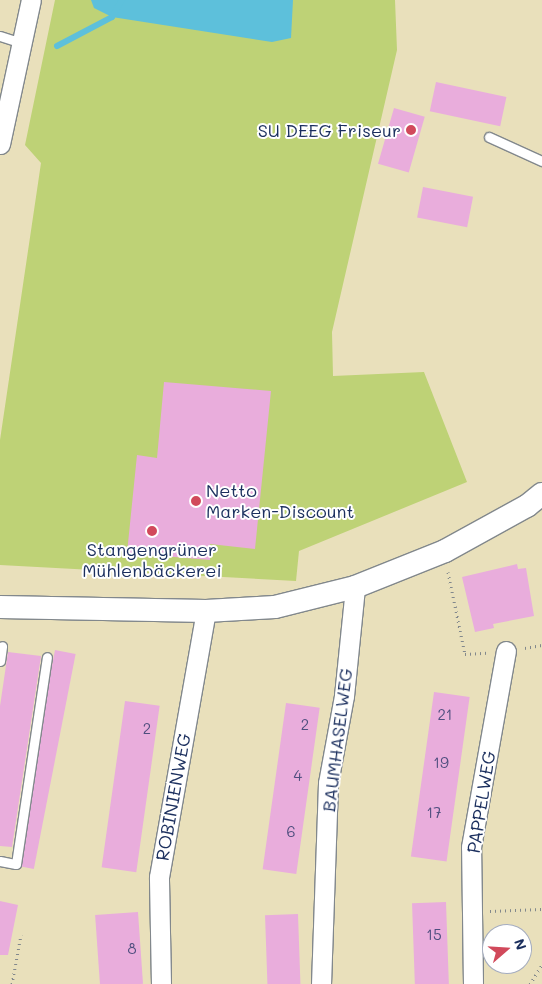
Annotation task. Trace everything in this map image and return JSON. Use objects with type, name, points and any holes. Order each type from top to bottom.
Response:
[{"type":"street","points":[[0,144],[31,0]]},
{"type":"street","points":[[0,607],[206,611],[275,607],[355,587],[445,551],[527,506],[542,494]]},
{"type":"street","name":"BAUMHASELWEG","points":[[321,984],[328,783],[344,696],[355,587]]},
{"type":"street","name":"ROBINIENWEG","points":[[161,984],[159,877],[206,611]]},
{"type":"street","name":"PAPPELWEG","points":[[473,984],[471,847],[506,652]]},
{"type":"lane","points":[[0,36],[22,43]]},
{"type":"lane","points":[[489,137],[542,161]]},
{"type":"lane","points":[[0,661],[2,646]]},
{"type":"lane","points":[[0,861],[16,864],[47,657]]},
{"type":"path","points":[[451,592],[465,654],[506,652],[542,645]]},
{"type":"path","points":[[473,911],[542,909]]},
{"type":"path","points":[[12,984],[21,935]]},
{"type":"path","points":[[530,984],[542,966]]},
{"type":"green space","points":[[55,0],[395,0],[397,50],[332,332],[333,376],[424,372],[467,482],[299,551],[296,581],[0,565],[0,440],[41,163],[25,145]]},
{"type":"water","points":[[91,0],[293,0],[291,38],[272,42],[112,17],[94,8]]},
{"type":"building","points":[[436,82],[506,97],[500,126],[430,111]]},
{"type":"building","points":[[394,108],[425,117],[409,173],[378,164]]},
{"type":"building","points":[[423,187],[473,197],[467,227],[417,217]]},
{"type":"building","name":"Netto Marken-Discount","points":[[164,382],[271,391],[255,549],[210,544],[210,560],[127,553],[137,455],[157,458]]},
{"type":"building","points":[[517,564],[518,569],[526,568],[534,616],[493,624],[494,628],[475,632],[462,577]]},
{"type":"building","points":[[55,650],[76,654],[34,869],[13,865]]},
{"type":"building","points":[[8,652],[41,656],[12,847],[0,846],[0,706]]},
{"type":"building","points":[[434,692],[470,697],[447,861],[411,856]]},
{"type":"building","points":[[125,701],[160,706],[136,872],[102,867]]},
{"type":"building","points":[[286,703],[320,708],[296,874],[263,869]]},
{"type":"building","points":[[0,901],[18,905],[8,955],[0,955]]},
{"type":"building","points":[[446,902],[449,984],[415,984],[412,903]]},
{"type":"building","points":[[138,912],[143,984],[100,984],[95,915]]},
{"type":"building","points":[[298,914],[300,984],[267,984],[265,915]]},
{"type":"waterway","points":[[57,46],[112,17],[122,0]]},
{"type":"place","name":"SU DEEG Friseur","points":[[411,130]]},
{"type":"place","name":"Netto Marken-Discount","points":[[196,501]]},
{"type":"place","name":"Stangengrüner Mühlenbäckerei","points":[[152,531]]}]
